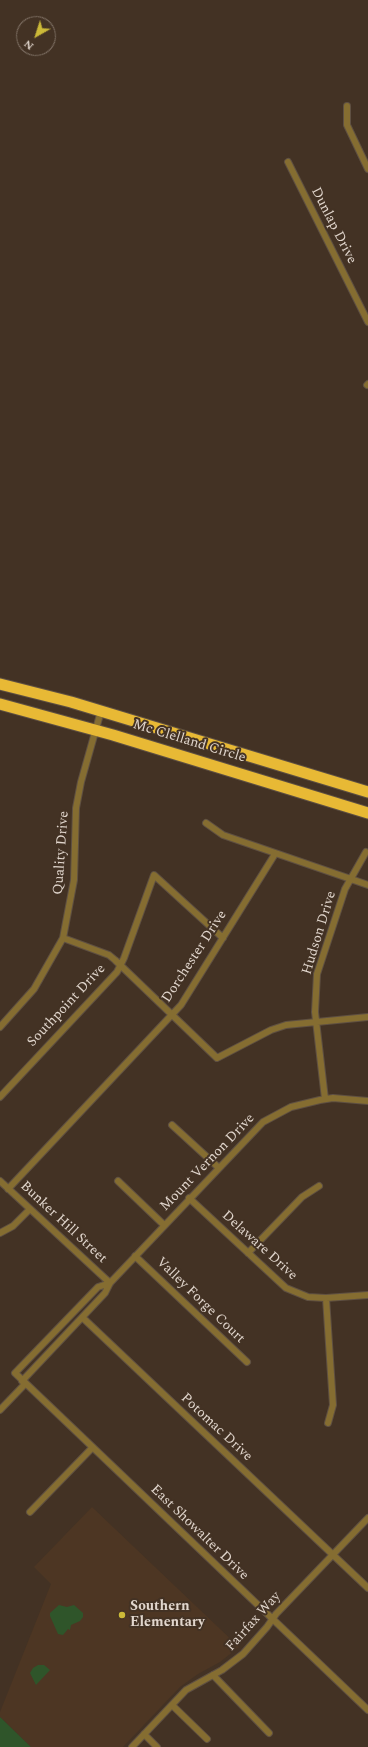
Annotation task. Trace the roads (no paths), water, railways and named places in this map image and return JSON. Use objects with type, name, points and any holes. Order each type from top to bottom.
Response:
[{"type":"highway","name":"Mc Clelland Circle","points":[[0,684],[101,711],[368,792]]},
{"type":"highway","name":"Mc Clelland Circle","points":[[0,704],[95,730],[368,813]]},
{"type":"street","points":[[347,106],[347,125],[368,169]]},
{"type":"street","name":"Dunlap Drive","points":[[288,162],[368,322]]},
{"type":"street","name":"Quality Drive","points":[[0,1027],[34,988],[63,938],[74,880],[76,808],[81,782],[101,711]]},
{"type":"street","points":[[206,823],[223,835],[368,885]]},
{"type":"street","name":"Hudson Drive","points":[[325,1099],[316,1022],[317,974],[345,889],[366,852]]},
{"type":"street","name":"Dorchester Drive","points":[[8,1189],[181,1005],[275,854]]},
{"type":"street","name":"Southpoint Drive","points":[[0,1097],[117,972],[121,965],[154,875],[223,938]]},
{"type":"street","points":[[63,938],[109,956],[121,965],[217,1058],[272,1030],[286,1025],[368,1017]]},
{"type":"street","name":"Mount Vernon Drive","points":[[0,1410],[106,1293],[110,1283],[189,1198],[263,1122],[291,1107],[325,1099],[347,1098],[368,1101]]},
{"type":"street","points":[[172,1125],[218,1168]]},
{"type":"street","name":"Bunker Hill Street","points":[[0,1181],[110,1283]]},
{"type":"street","points":[[118,1181],[164,1225]]},
{"type":"street","points":[[248,1253],[302,1197],[319,1186]]},
{"type":"street","name":"Delaware Drive","points":[[189,1198],[286,1288],[308,1297],[326,1298],[368,1295]]},
{"type":"street","points":[[0,1233],[13,1226],[30,1209]]},
{"type":"street","name":"Valley Forge Court","points":[[135,1256],[247,1362]]},
{"type":"street","name":"Mount Vernon Drive","points":[[15,1373],[98,1287],[110,1283]]},
{"type":"street","points":[[326,1298],[333,1405],[328,1422]]},
{"type":"street","name":"Potomac Drive","points":[[83,1318],[368,1588]]},
{"type":"street","name":"East Showalter Drive","points":[[15,1373],[368,1710]]},
{"type":"street","points":[[30,1512],[92,1448]]},
{"type":"street","name":"Fairfax Way","points":[[132,1747],[186,1690],[213,1675],[243,1654],[368,1518]]},
{"type":"street","points":[[213,1675],[269,1733]]},
{"type":"street","points":[[172,1705],[207,1739]]},
{"type":"street","points":[[144,1734],[158,1747]]},
{"type":"place","name":"Southern Elementary","points":[[122,1615]]}]
